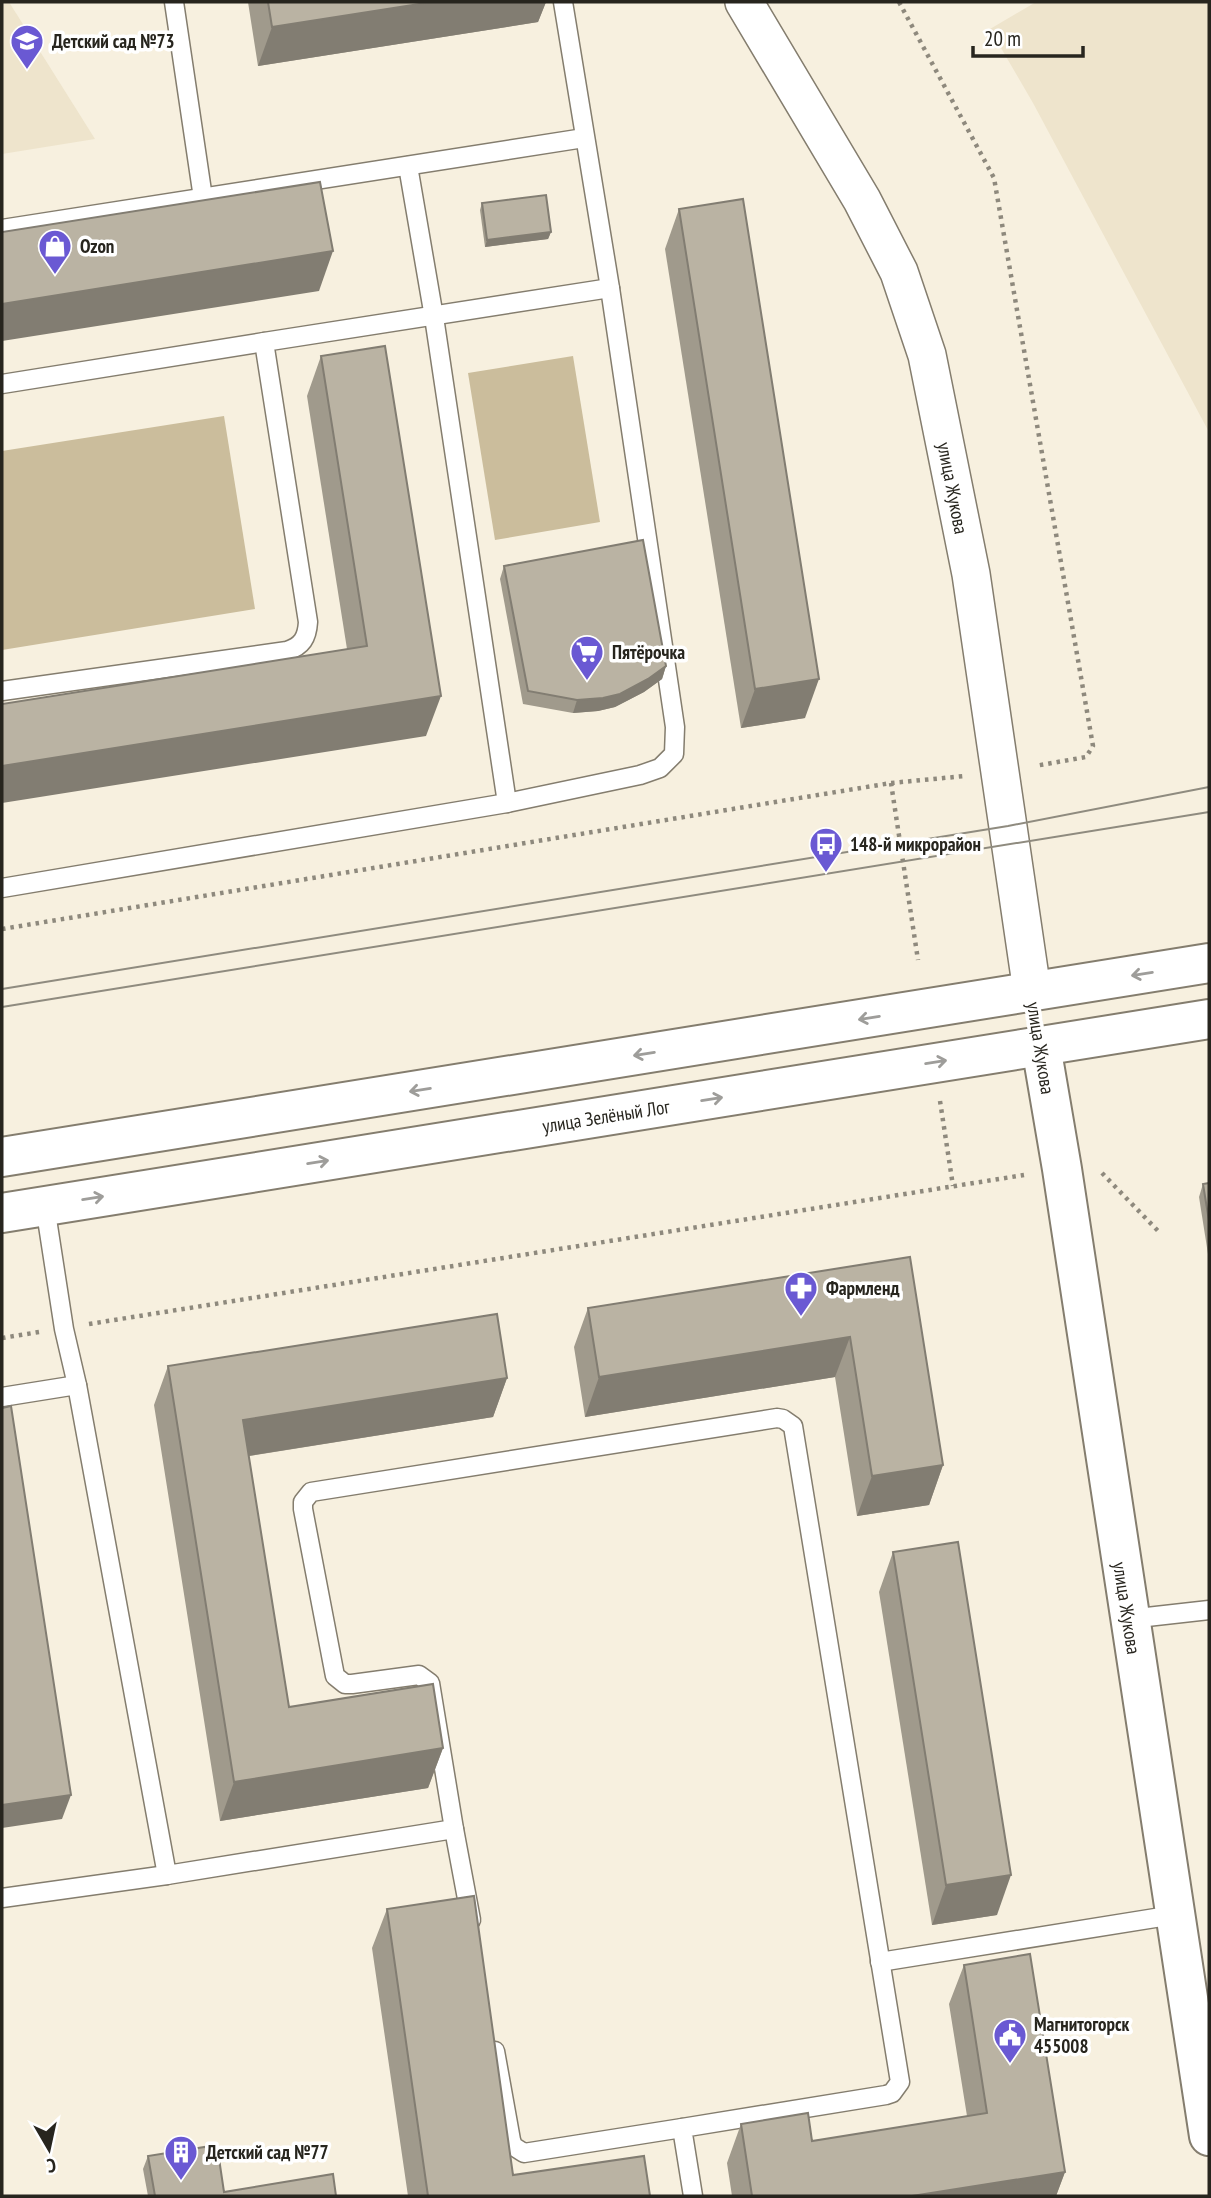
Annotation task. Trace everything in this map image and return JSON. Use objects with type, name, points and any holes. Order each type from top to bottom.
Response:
[{"type":"main road","points":[[2,1157],[1209,963]]},
{"type":"main road","name":"улица Жукова","points":[[1032,991],[1064,1183],[1209,2136]]},
{"type":"main road","name":"улица Зелёный Лог","points":[[2,1213],[1209,1019]]},
{"type":"street","name":"улица Жукова","points":[[744,2],[862,200],[899,272],[927,355],[971,574],[1032,991]]},
{"type":"lane","points":[[174,2],[203,198]]},
{"type":"lane","points":[[2,888],[507,803],[640,775],[660,768],[674,754],[675,727],[610,288],[563,2]]},
{"type":"lane","points":[[2,229],[584,138]]},
{"type":"lane","points":[[408,166],[434,317],[507,803]]},
{"type":"lane","points":[[2,384],[610,288]]},
{"type":"lane","points":[[2,691],[287,651],[304,641],[308,622],[264,342]]},
{"type":"lane","points":[[45,1206],[64,1329],[77,1385],[167,1875]]},
{"type":"lane","points":[[2,1397],[77,1385]]},
{"type":"lane","points":[[474,1937],[430,1683],[419,1675],[345,1684],[335,1676],[303,1509],[306,1496],[317,1489],[783,1419],[789,1422],[796,1432],[900,2082],[892,2093],[523,2153],[513,2146],[511,2140],[491,2032]]},
{"type":"lane","points":[[1129,1619],[1209,1610]]},
{"type":"lane","points":[[2,1898],[167,1875],[454,1829]]},
{"type":"lane","points":[[880,1962],[1174,1915]]},
{"type":"lane","points":[[681,2128],[693,2196]]},
{"type":"path","points":[[899,2],[995,178],[1093,746],[1086,757],[1031,767]]},
{"type":"path","points":[[2,929],[891,783],[976,775]]},
{"type":"path","points":[[891,783],[918,960]]},
{"type":"path","points":[[939,1097],[953,1186]]},
{"type":"path","points":[[1094,1165],[1160,1233]]},
{"type":"path","points":[[2,1338],[1027,1175]]},
{"type":"shaded area","name":"Детский сад №73","points":[[2,2],[9,2],[95,139],[2,154]]},
{"type":"shaded area","points":[[1036,2],[1209,2],[1209,432],[1033,103],[990,29]]},
{"type":"shaded area","points":[[573,356],[600,522],[495,540],[468,373]]},
{"type":"shaded area","points":[[224,416],[255,609],[2,650],[2,451]]},
{"type":"building","points":[[268,2],[432,2],[272,27]]},
{"type":"building","points":[[320,182],[333,251],[2,304],[2,232]]},
{"type":"building","points":[[546,195],[551,232],[487,240],[482,203]]},
{"type":"building","points":[[743,199],[819,679],[755,689],[679,209]]},
{"type":"building","points":[[385,346],[441,696],[2,766],[2,704],[367,646],[321,356]]},
{"type":"building","points":[[643,540],[666,666],[620,694],[603,698],[577,700],[528,691],[504,566]]},
{"type":"building","points":[[1209,1183],[1209,1221],[1203,1184]]},
{"type":"building","points":[[910,1257],[943,1465],[872,1476],[850,1337],[599,1377],[588,1308]]},
{"type":"building","points":[[497,1314],[507,1378],[243,1420],[289,1707],[433,1684],[443,1748],[234,1782],[168,1366]]},
{"type":"building","points":[[11,1406],[71,1795],[2,1805],[2,1408]]},
{"type":"building","points":[[958,1542],[1011,1875],[946,1885],[893,1552]]},
{"type":"building","points":[[474,1896],[513,2175],[644,2156],[650,2196],[428,2196],[387,1909]]},
{"type":"building","points":[[1030,1954],[1065,2172],[912,2196],[752,2196],[741,2124],[808,2113],[812,2141],[987,2113],[964,1965]]},
{"type":"building","points":[[217,2145],[224,2192],[333,2174],[336,2196],[155,2196],[148,2156]]},
{"type":"tram line","points":[[2,989],[1008,826],[1209,787]]},
{"type":"tram line","points":[[2,1007],[1209,812]]},
{"type":"place","name":"Детский сад №73","points":[[27,71]]},
{"type":"place","name":"Ozon","points":[[55,276]]},
{"type":"place","name":"Пятёрочка","points":[[587,682]]},
{"type":"place","name":"148-й микрорайон","points":[[826,874]]},
{"type":"place","name":"Фармленд","points":[[801,1318]]},
{"type":"place","name":"Магнитогорск 455008","points":[[1010,2065]]},
{"type":"place","name":"Детский сад №77","points":[[181,2182]]}]
